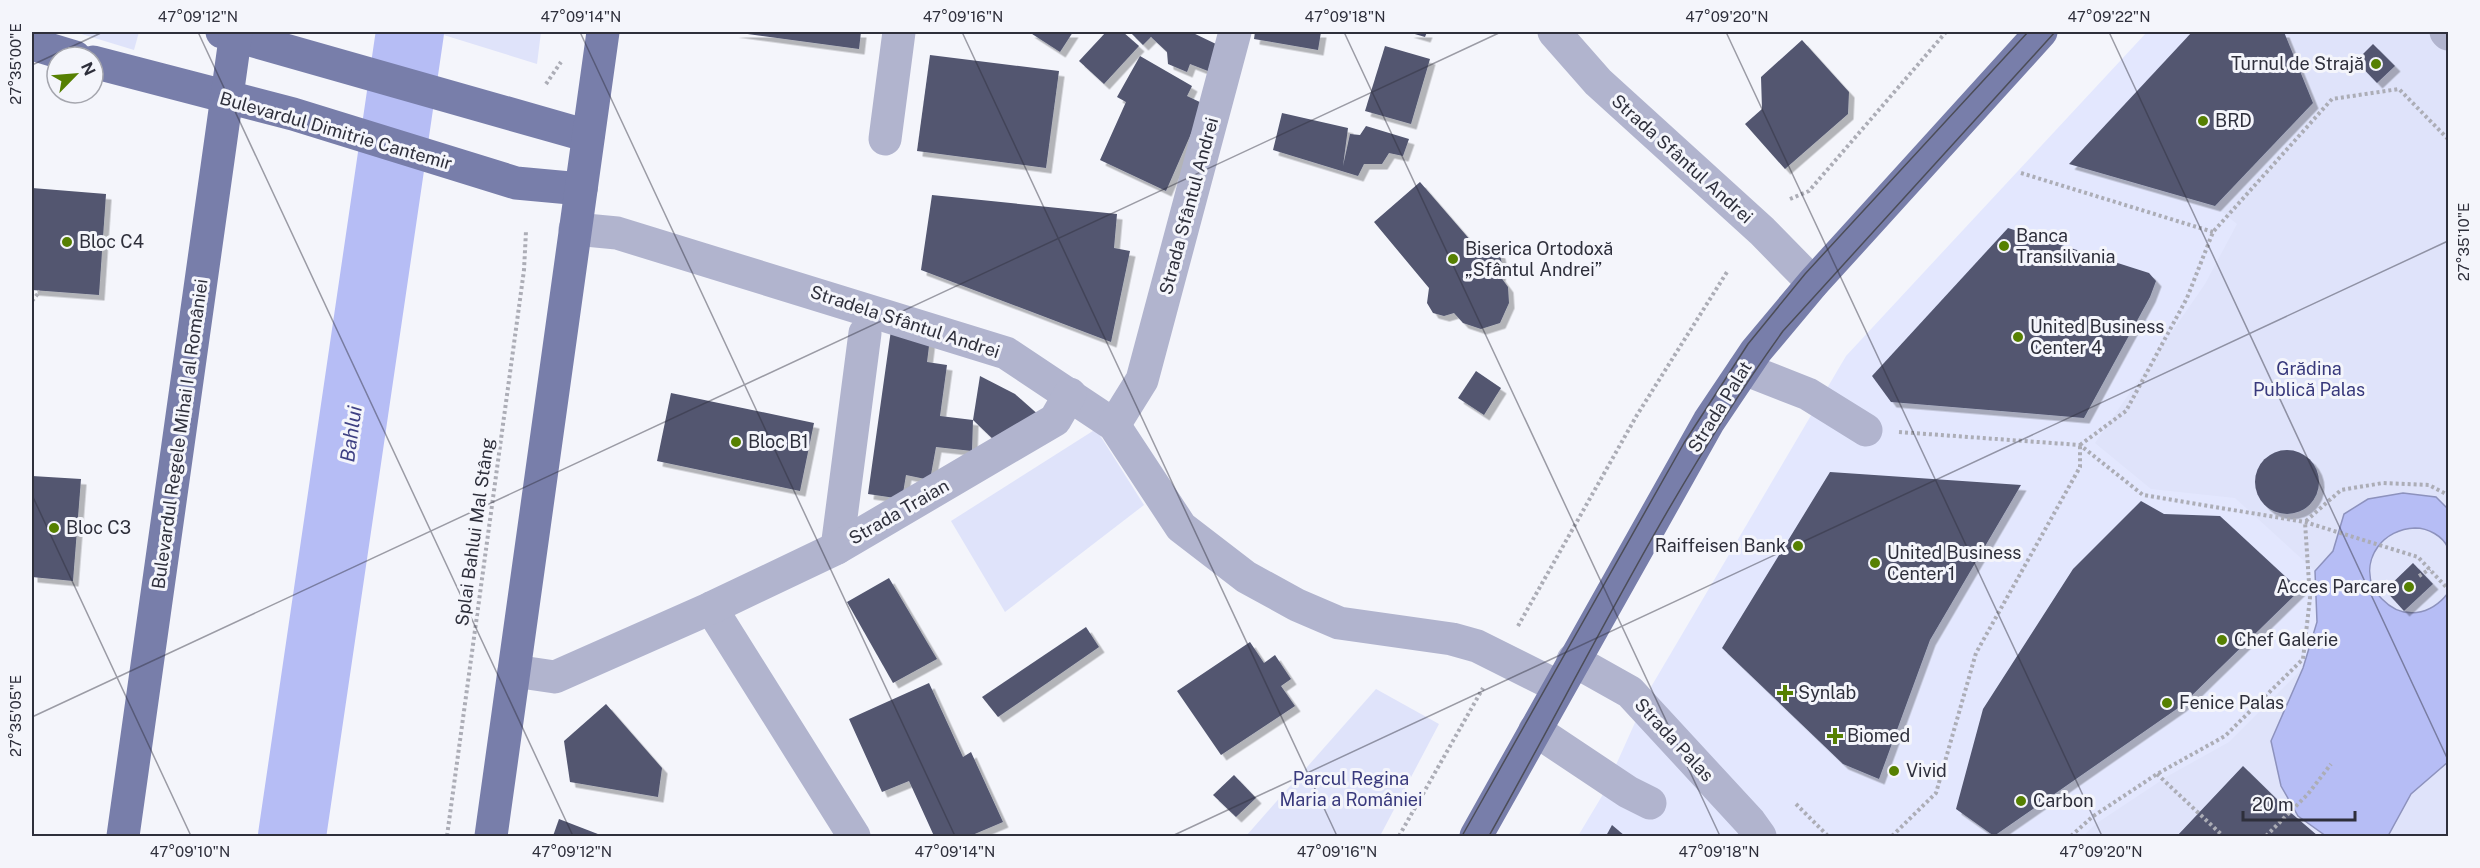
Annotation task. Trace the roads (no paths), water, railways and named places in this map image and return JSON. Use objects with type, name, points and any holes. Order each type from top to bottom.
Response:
[{"type":"main road","points":[[491,837],[603,32]]},
{"type":"main road","name":"Strada Palat","points":[[1476,837],[1709,421],[1756,351],[1813,283],[2041,32]]},
{"type":"main road","points":[[231,33],[588,136]]},
{"type":"main road","name":"Bulevardul Regele Mihai I al României","points":[[123,837],[227,99],[231,33]]},
{"type":"main road","name":"Bulevardul Dimitrie Cantemir","points":[[105,65],[227,99],[292,114],[516,183],[581,189]]},
{"type":"street","points":[[885,139],[899,32]]},
{"type":"street","name":"Strada Sfântul Andrei","points":[[1114,425],[1142,380],[1234,32]]},
{"type":"street","name":"Strada Sfântul Andrei","points":[[1554,32],[1598,82],[1762,231],[1813,283]]},
{"type":"street","name":"Stradela Sfântul Andrei","points":[[575,229],[617,233],[1006,353],[1114,425],[1181,527],[1246,577],[1297,605],[1339,623],[1452,639],[1566,674]]},
{"type":"street","points":[[837,548],[865,333]]},
{"type":"street","points":[[1744,369],[1808,394],[1866,430]]},
{"type":"street","name":"Strada Traian","points":[[514,671],[555,677],[711,608],[837,548],[1055,420],[1070,394]]},
{"type":"street","points":[[711,608],[854,837]]},
{"type":"street","name":"Strada Palas","points":[[1566,674],[1630,692],[1750,822],[1760,837]]},
{"type":"street","points":[[1535,730],[1628,792],[1650,803]]},
{"type":"water","points":[[2403,493],[2436,497],[2448,509],[2448,548],[2439,536],[2420,528],[2394,533],[2385,539],[2373,556],[2370,577],[2373,588],[2382,599],[2390,606],[2408,613],[2433,606],[2448,593],[2448,762],[2411,794],[2388,836],[2326,836],[2298,816],[2281,786],[2271,741],[2303,668],[2317,622],[2315,571],[2333,551],[2344,514],[2368,499]]},
{"type":"waterway","name":"Bahlui","points":[[292,836],[410,32]]},
{"type":"tram line","points":[[1462,836],[1684,443],[1748,344],[1805,274],[2028,32]]},
{"type":"tram line","points":[[1489,836],[1665,516],[1702,453],[1783,331],[2055,32]]},
{"type":"place","name":"Turnul de Strajă","points":[[2376,64]]},
{"type":"place","name":"BRD","points":[[2203,121]]},
{"type":"place","name":"Bloc C4","points":[[67,242]]},
{"type":"place","name":"Banca Transilvania","points":[[2004,246]]},
{"type":"place","name":"Biserica Ortodoxă „Sfântul Andrei”","points":[[1453,259]]},
{"type":"place","name":"United Business Center 4","points":[[2018,337]]},
{"type":"place","name":"Bloc B1","points":[[736,442]]},
{"type":"place","name":"Bloc C3","points":[[54,528]]},
{"type":"place","name":"Raiffeisen Bank","points":[[1798,546]]},
{"type":"place","name":"United Business Center 1","points":[[1875,563]]},
{"type":"place","name":"Acces Parcare","points":[[2409,587]]},
{"type":"place","name":"Chef Galerie","points":[[2222,640]]},
{"type":"place","name":"Synlab","points":[[1785,693]]},
{"type":"place","name":"Fenice Palas","points":[[2167,703]]},
{"type":"place","name":"Biomed","points":[[1835,736]]},
{"type":"place","name":"Vivid","points":[[1894,771]]},
{"type":"place","name":"Carbon","points":[[2021,801]]},
{"type":"park label","name":"Grădina Publică Palas","points":[[2309,379]]},
{"type":"park label","name":"Parcul Regina Maria a României","points":[[1351,789]]}]
